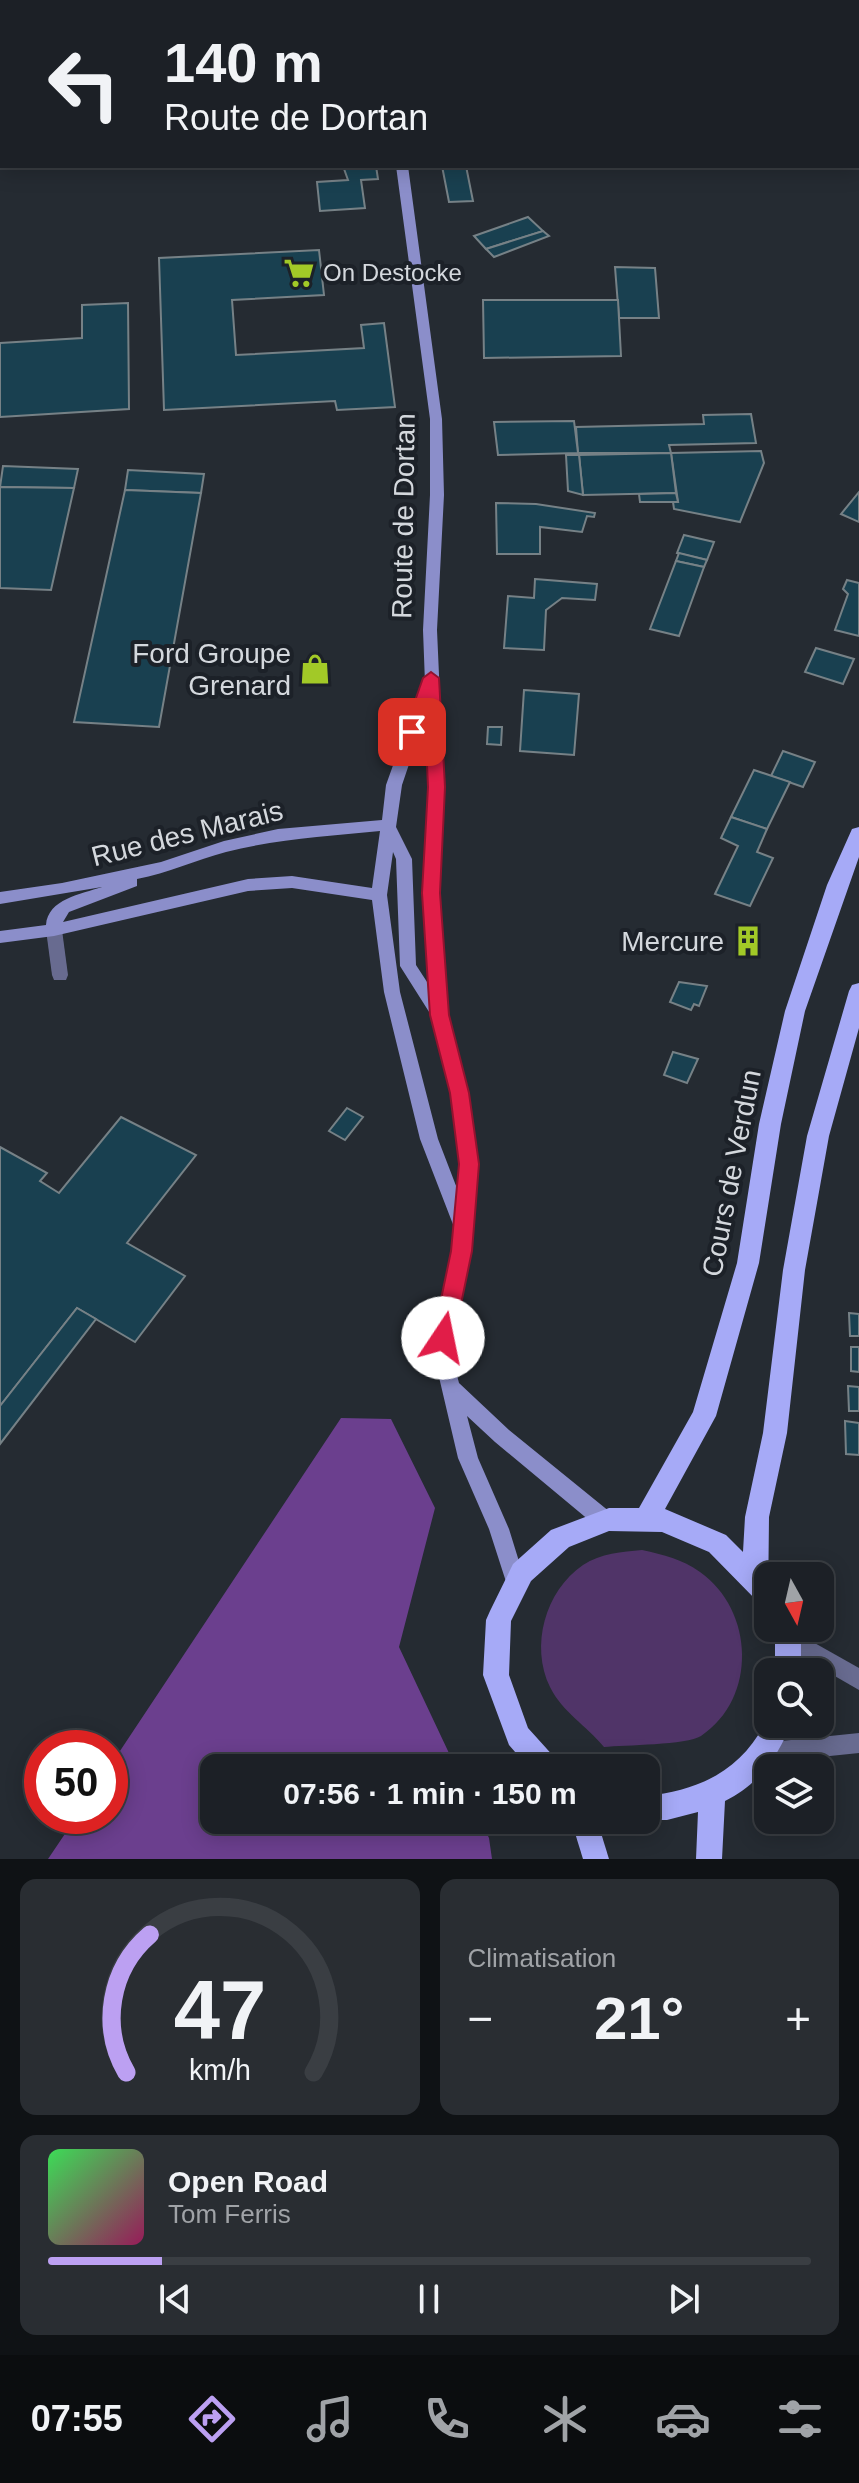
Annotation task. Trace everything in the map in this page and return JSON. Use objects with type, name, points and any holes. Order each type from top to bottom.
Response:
[{"type":"main road","name":"Route de Dortan","points":[[402,168],[436,419],[437,495],[430,630],[436,787],[431,893],[439,1015],[460,1093],[469,1164],[463,1230],[443,1338],[449,1386],[468,1458],[499,1529],[516,1584]]},
{"type":"main road","name":"Route de Dortan","points":[[431,678],[394,785],[379,895],[396,1007],[429,1139],[463,1230]]},
{"type":"main road","name":"Rue des Marais","points":[[0,898],[62,889],[162,868],[224,847],[278,835],[387,825]]},
{"type":"main road","points":[[387,825],[404,859],[408,966],[439,1015]]},
{"type":"main road","name":"Cours de Verdun","points":[[647,1517],[704,1416],[748,1263],[770,1124],[795,1011],[837,885],[859,834]]},
{"type":"main road","points":[[54,930],[55,916],[63,908],[162,868]]},
{"type":"main road","points":[[0,937],[54,930],[248,885],[292,882],[379,895]]},
{"type":"main road","points":[[760,1562],[757,1517],[775,1433],[796,1255],[818,1136],[859,991]]},
{"type":"main road","points":[[449,1386],[502,1436],[603,1519]]},
{"type":"main road","points":[[534,1754],[519,1737],[498,1687],[496,1637],[504,1608],[516,1584],[534,1557],[555,1540],[566,1532],[603,1519],[647,1517],[687,1526],[712,1539],[724,1546],[754,1578]]},
{"type":"main road","points":[[660,1809],[678,1808],[712,1796],[743,1775],[770,1738]]},
{"type":"main road","points":[[709,1859],[712,1796]]},
{"type":"main road","points":[[588,1834],[596,1859]]},
{"type":"lane","points":[[54,930],[60,975]]},
{"type":"lane","points":[[800,1642],[859,1680]]},
{"type":"lane","points":[[762,1753],[859,1743]]},
{"type":"shaded area","points":[[341,1418],[391,1419],[435,1508],[399,1647],[449,1754],[200,1754],[200,1834],[487,1834],[492,1859],[48,1859],[65,1834],[128,1834],[128,1739]]},
{"type":"shaded area","points":[[642,1550],[686,1564],[718,1588],[731,1608],[739,1631],[742,1654],[740,1677],[732,1700],[720,1720],[701,1736],[669,1743],[604,1747],[561,1704],[550,1687],[541,1654],[545,1620],[559,1589],[583,1565],[619,1552]]},
{"type":"building","points":[[344,168],[376,168],[378,179],[361,180],[365,208],[320,211],[317,182],[348,180]]},
{"type":"building","points":[[442,168],[466,168],[473,201],[449,202]]},
{"type":"building","points":[[528,217],[543,231],[486,249],[474,236]]},
{"type":"building","points":[[543,231],[549,236],[494,257],[486,249]]},
{"type":"building","points":[[319,250],[324,295],[232,300],[236,355],[364,348],[361,325],[384,323],[395,407],[337,410],[335,401],[164,410],[159,258]]},
{"type":"building","points":[[615,267],[655,268],[659,318],[619,318]]},
{"type":"building","points":[[483,300],[618,300],[621,356],[484,358]]},
{"type":"building","points":[[128,303],[129,409],[0,417],[0,343],[82,338],[82,305]]},
{"type":"building","points":[[751,414],[756,443],[669,445],[671,453],[578,453],[576,427],[704,424],[703,415]]},
{"type":"building","points":[[574,421],[578,453],[498,455],[494,422]]},
{"type":"building","points":[[761,451],[764,463],[740,522],[674,509],[673,502],[678,502],[671,453]]},
{"type":"building","points":[[671,453],[676,493],[583,495],[579,455]]},
{"type":"building","points":[[566,455],[579,455],[583,495],[568,491]]},
{"type":"building","points":[[3,466],[78,469],[74,488],[0,487]]},
{"type":"building","points":[[128,470],[204,474],[201,493],[125,490]]},
{"type":"building","points":[[0,487],[74,488],[51,590],[0,588]]},
{"type":"building","points":[[125,490],[201,493],[159,727],[74,722]]},
{"type":"building","points":[[859,492],[859,522],[841,514]]},
{"type":"building","points":[[676,493],[678,502],[640,502],[639,494]]},
{"type":"building","points":[[496,503],[536,504],[595,513],[594,517],[587,516],[582,532],[540,527],[540,554],[497,554]]},
{"type":"building","points":[[684,535],[714,542],[707,560],[677,553]]},
{"type":"building","points":[[679,553],[707,560],[704,567],[676,561]]},
{"type":"building","points":[[676,561],[704,567],[679,636],[650,629]]},
{"type":"building","points":[[535,579],[597,584],[595,600],[562,598],[546,610],[544,650],[504,648],[508,596],[534,598]]},
{"type":"building","points":[[847,580],[859,583],[859,636],[835,630],[848,594],[843,589]]},
{"type":"building","points":[[816,648],[854,659],[843,684],[805,672]]},
{"type":"building","points":[[524,690],[579,694],[574,755],[520,751]]},
{"type":"building","points":[[488,727],[502,727],[501,745],[487,744]]},
{"type":"building","points":[[783,751],[815,762],[803,787],[771,776]]},
{"type":"building","points":[[754,770],[790,782],[767,829],[731,817]]},
{"type":"building","points":[[731,817],[767,829],[757,852],[773,858],[750,906],[715,894],[738,846],[721,838]]},
{"type":"building","name":"Mercure","points":[[745,931],[758,936],[750,952],[738,947]]},
{"type":"building","points":[[679,982],[707,986],[699,1006],[694,1004],[691,1010],[670,1002]]},
{"type":"building","points":[[673,1052],[698,1059],[687,1083],[664,1075]]},
{"type":"building","points":[[347,1108],[363,1117],[345,1140],[329,1131]]},
{"type":"building","points":[[121,1117],[196,1155],[127,1243],[185,1276],[135,1342],[77,1308],[0,1406],[0,1147],[47,1173],[40,1181],[59,1193]]},
{"type":"building","points":[[77,1308],[96,1319],[0,1444],[0,1406]]},
{"type":"building","points":[[849,1313],[859,1314],[859,1336],[850,1336]]},
{"type":"building","points":[[851,1347],[859,1347],[859,1372],[851,1371]]},
{"type":"building","points":[[848,1386],[859,1387],[859,1411],[849,1411]]},
{"type":"building","points":[[845,1421],[859,1423],[859,1455],[846,1454]]},
{"type":"place","name":"On Destocke","points":[[299,273]]},
{"type":"place","name":"Ford Groupe Grenard","points":[[315,669]]},
{"type":"place","name":"Mercure","points":[[748,941]]},
{"type":"route","points":[[412,732],[431,678],[436,787],[431,893],[439,1015],[460,1093],[469,1164],[458,1274],[443,1338]]}]
